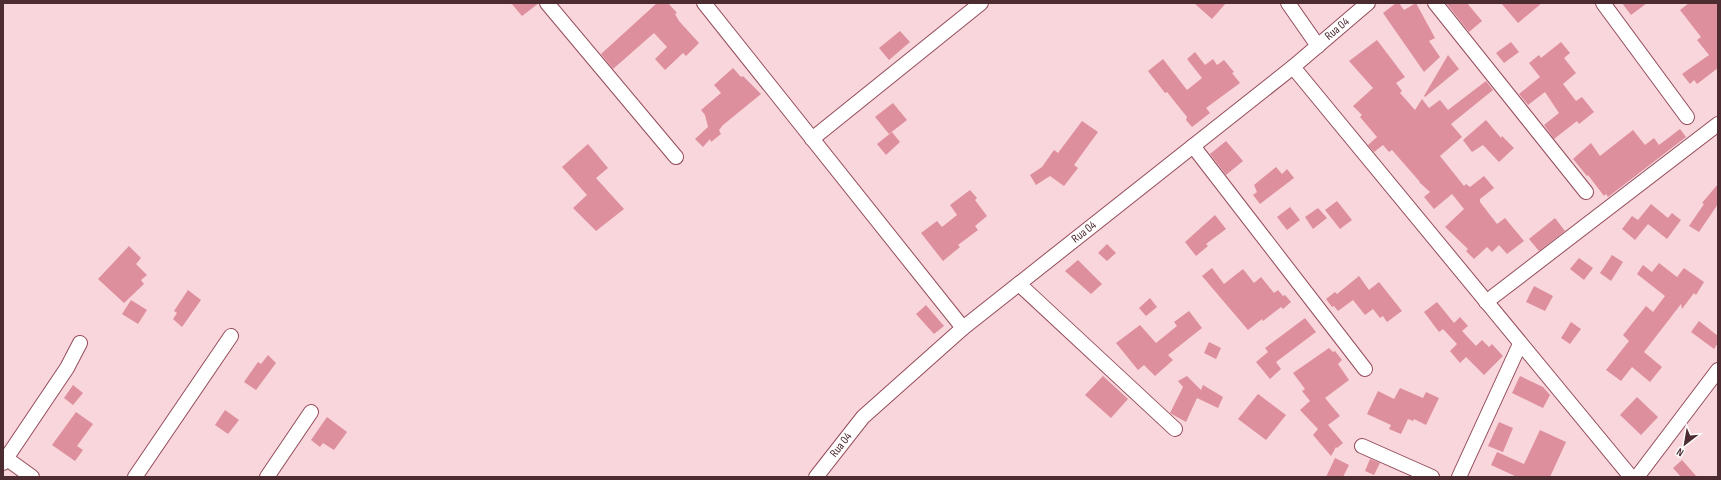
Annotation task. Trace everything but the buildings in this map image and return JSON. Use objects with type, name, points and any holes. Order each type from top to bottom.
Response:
[{"type":"street","points":[[547,3],[676,157]]},
{"type":"street","points":[[704,3],[963,328]]},
{"type":"street","points":[[812,139],[981,3]]},
{"type":"street","points":[[1288,3],[1318,46]]},
{"type":"street","name":"Rua 04","points":[[816,477],[863,417],[963,328],[1293,67],[1368,3]]},
{"type":"street","points":[[1435,3],[1586,192]]},
{"type":"street","points":[[1603,3],[1687,117]]},
{"type":"street","points":[[1293,67],[1630,477]]},
{"type":"street","points":[[1486,302],[1718,124]]},
{"type":"street","points":[[1192,146],[1365,369]]},
{"type":"street","points":[[1019,284],[1175,429]]},
{"type":"street","points":[[135,477],[230,336]]},
{"type":"street","points":[[32,477],[4,459],[67,368],[80,343]]},
{"type":"street","points":[[1459,477],[1520,344]]},
{"type":"street","points":[[1637,477],[1718,370]]},
{"type":"street","points":[[267,477],[311,412]]},
{"type":"street","points":[[1362,446],[1432,477]]}]
